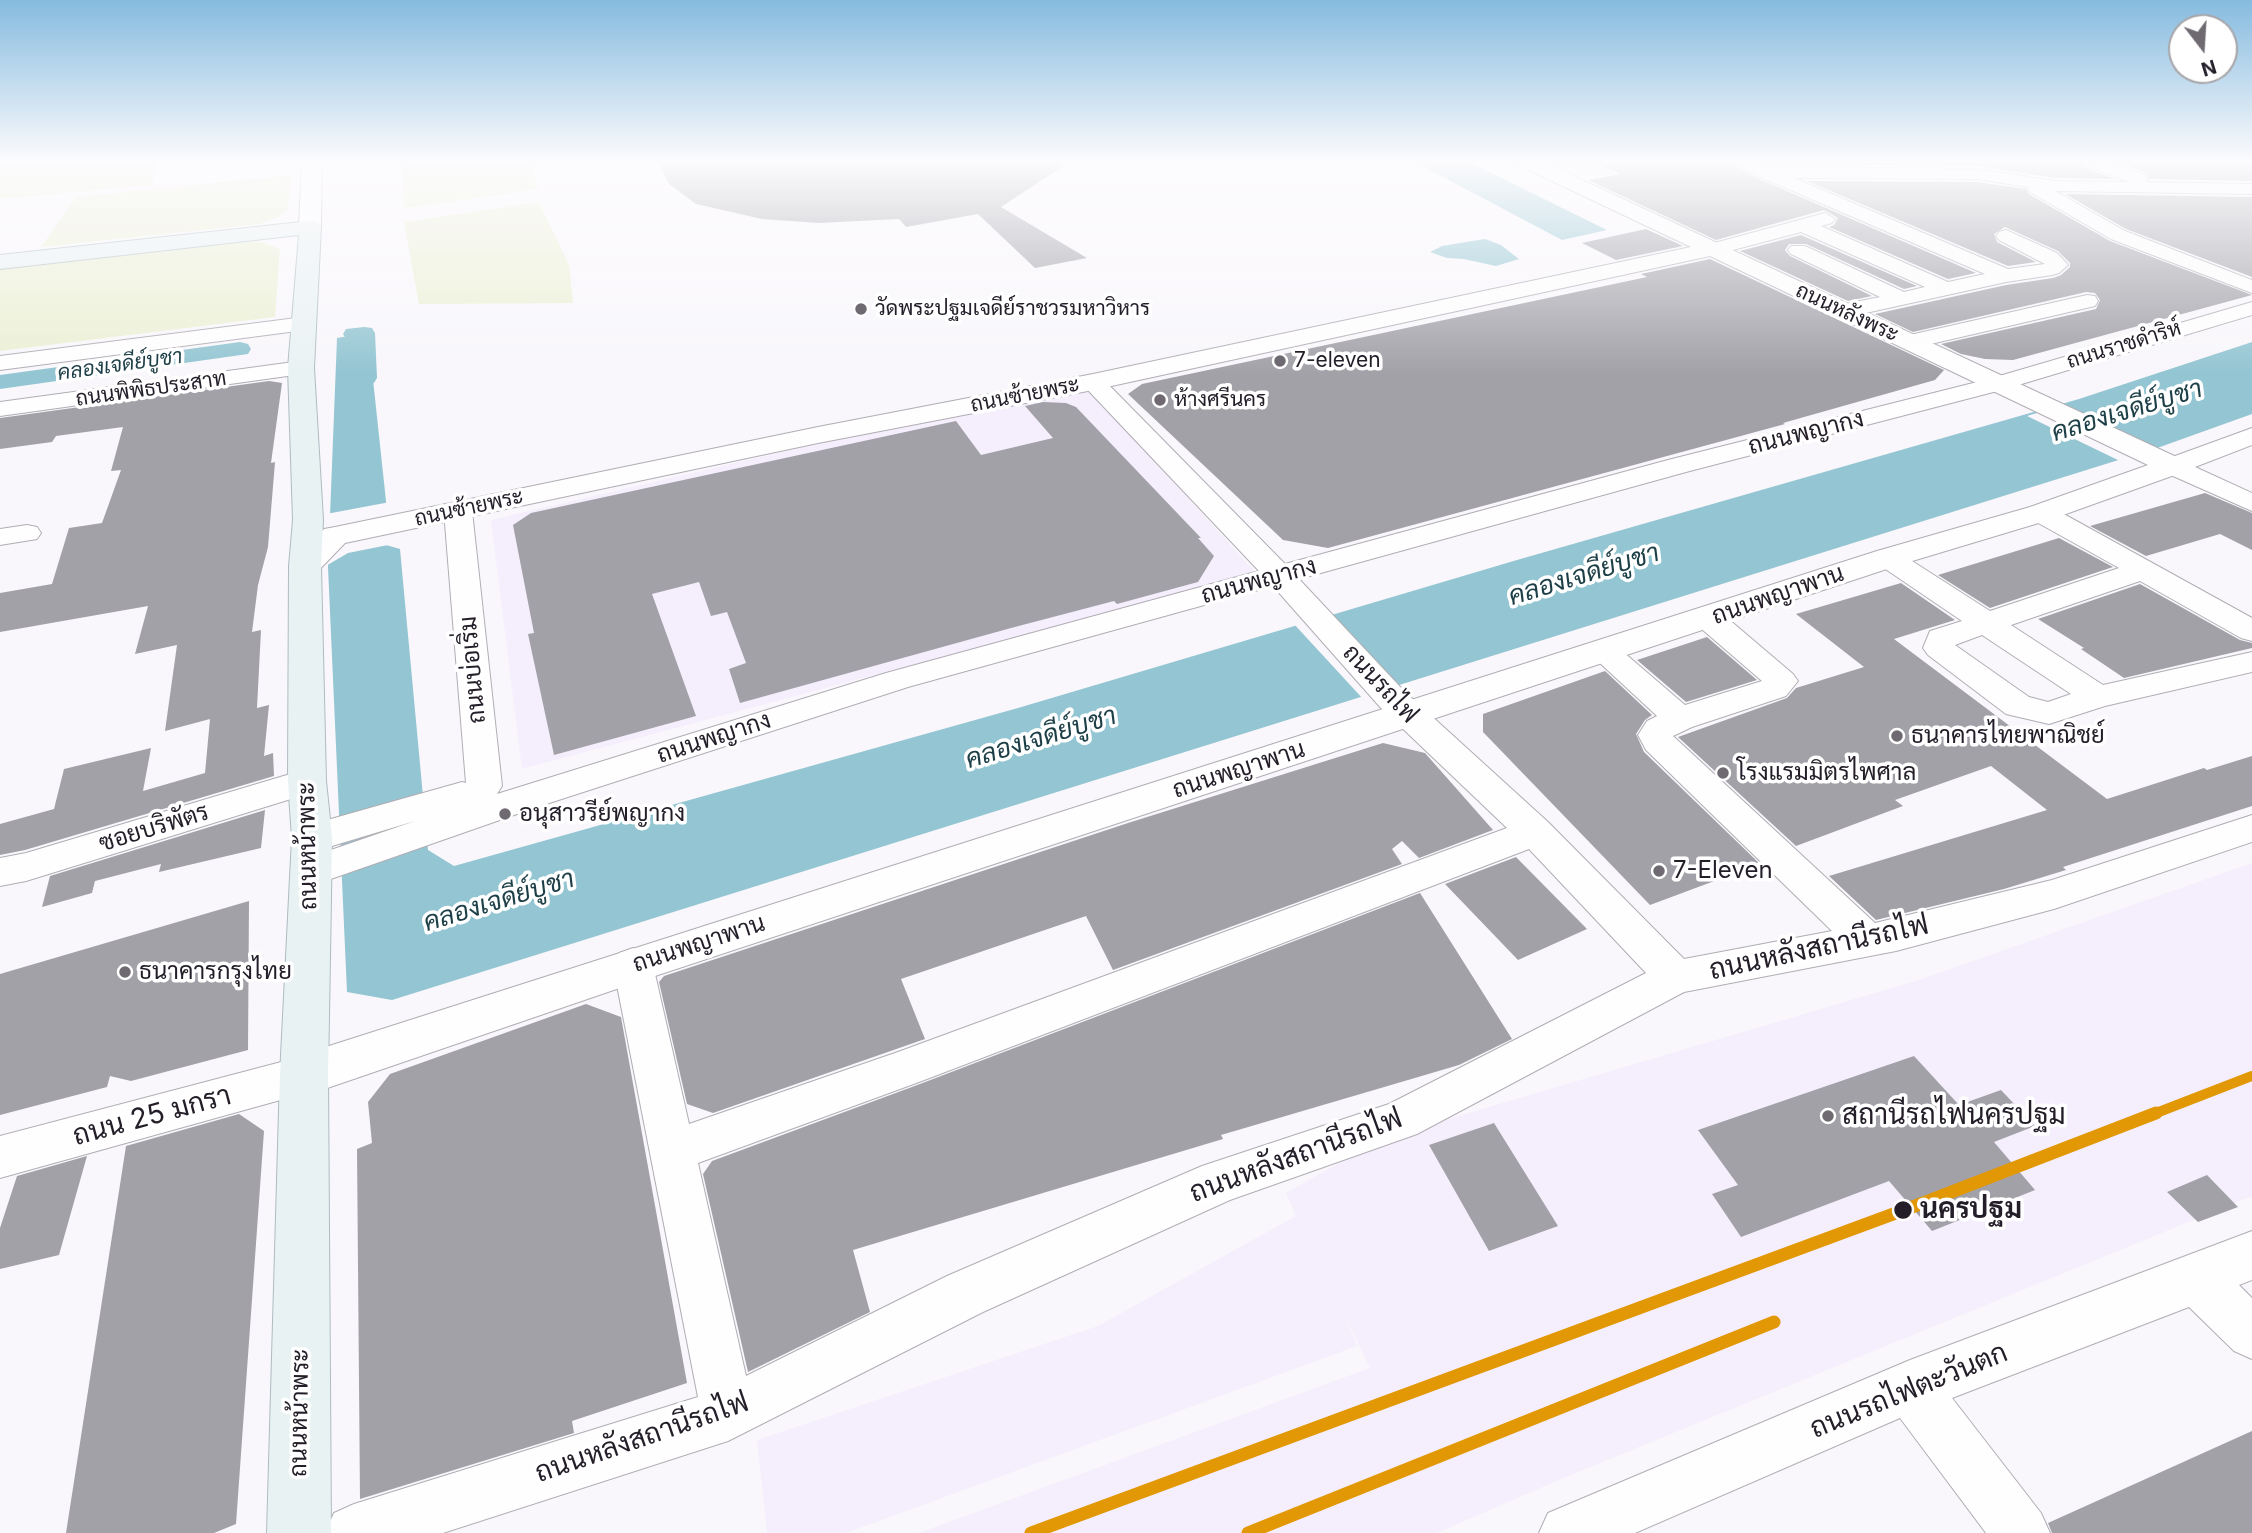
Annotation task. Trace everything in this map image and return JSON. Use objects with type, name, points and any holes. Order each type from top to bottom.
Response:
[{"type":"main road","points":[[0,262],[279,231]]},
{"type":"main road","name":"ถนนหน้าพระ","points":[[299,1533],[304,1075],[333,847],[307,781],[304,566],[321,528],[303,345],[310,231]]},
{"type":"main road","name":"ถนนหลังพระ","points":[[1674,231],[2163,461]]},
{"type":"main road","name":"ถนนซ้ายพระ","points":[[321,528],[448,513],[818,435],[1093,382],[1714,249]]},
{"type":"main road","name":"ถนนพญาพาน","points":[[304,1075],[1400,707],[1604,652],[1888,558],[2041,513],[2163,461]]},
{"type":"street","points":[[1714,249],[1782,231]]},
{"type":"street","points":[[1814,231],[1944,288]]},
{"type":"street","points":[[1899,231],[2006,276]]},
{"type":"street","points":[[2110,231],[2252,287]]},
{"type":"street","points":[[1843,311],[1944,288],[2052,269],[2057,265],[2050,257],[2006,236]]},
{"type":"street","points":[[1798,250],[1900,298]]},
{"type":"street","points":[[1909,342],[2087,301]]},
{"type":"street","name":"ถนนราชดำริห์","points":[[1997,384],[2252,308]]},
{"type":"street","points":[[221,334],[303,345]]},
{"type":"street","points":[[0,363],[221,334],[279,339],[282,345],[280,358],[274,364],[235,377]]},
{"type":"street","name":"ถนนพิพิธประสาท","points":[[0,409],[235,377],[303,345]]},
{"type":"street","name":"ถนนรถไฟ","points":[[1093,382],[1280,576],[1400,707],[1535,832],[1676,977]]},
{"type":"street","name":"ถนนพญากง","points":[[333,847],[468,800],[527,797],[897,680],[1677,466],[1997,384]]},
{"type":"street","points":[[2163,461],[2247,442]]},
{"type":"street","points":[[2163,461],[2252,503]]},
{"type":"street","name":"ถนนบ่อเริ่ม","points":[[448,513],[468,800]]},
{"type":"street","points":[[2041,513],[2252,631]]},
{"type":"street","points":[[1888,558],[2098,698]]},
{"type":"street","points":[[2143,570],[1941,638],[1939,648],[2018,706],[2049,713],[2098,698],[2252,662]]},
{"type":"street","points":[[1708,618],[1782,681],[1774,688],[1680,719],[1659,729],[1655,735],[1658,742],[1867,940]]},
{"type":"street","points":[[1604,652],[1680,719]]},
{"type":"street","name":"ซอยบริพัตร","points":[[0,872],[26,867],[307,781]]},
{"type":"street","name":"ถนนหลังสถานีรถไฟ","points":[[355,1533],[728,1414],[965,1294],[1219,1182],[1401,1120],[1676,977],[1867,940],[2054,894],[2252,828]]},
{"type":"street","points":[[671,1152],[904,1069],[1535,832]]},
{"type":"street","points":[[633,965],[728,1414]]},
{"type":"street","name":"ถนน 25 มกรา","points":[[0,1157],[304,1075]]},
{"type":"street","name":"ถนนรถไฟตะวันตก","points":[[1568,1533],[1910,1387],[2196,1279],[2252,1255]]},
{"type":"street","points":[[2196,1279],[2252,1333]]},
{"type":"street","points":[[1910,1387],[2021,1533]]},
{"type":"shaded area","points":[[1082,382],[1256,573],[522,769],[491,520]]},
{"type":"shaded area","points":[[2252,863],[2252,1196],[1561,1479],[1437,1533],[919,1533],[1370,1368],[1345,1316],[1357,1346],[846,1533],[767,1533],[757,1440],[1098,1326],[1296,1216],[1286,1193],[1384,1138],[1919,980]]},
{"type":"green space","points":[[53,231],[198,231],[41,247]]},
{"type":"green space","points":[[406,231],[553,231],[569,265],[573,303],[419,304]]},
{"type":"green space","points":[[261,242],[280,249],[275,317],[0,351],[0,268]]},
{"type":"water","points":[[1544,231],[1605,231],[1562,240]]},
{"type":"water","points":[[1485,239],[1501,245],[1519,259],[1496,266],[1447,258],[1430,252],[1442,246]]},
{"type":"water","points":[[368,333],[386,501],[386,545],[400,549],[428,850],[454,866],[1018,708],[1517,560],[2079,399],[2252,342],[2252,414],[2160,447],[392,1000],[347,992],[328,567],[337,338]]},
{"type":"pier","points":[[2063,405],[2158,450],[2122,462],[2027,416]]},
{"type":"pier","points":[[390,502],[389,543],[402,546],[393,544],[348,553],[324,567],[326,514]]},
{"type":"pier","points":[[1328,612],[1401,688],[1364,700],[1293,623]]},
{"type":"building","points":[[995,231],[1041,231],[1087,258],[1035,268]]},
{"type":"building","points":[[1649,231],[1683,246],[1616,260],[1582,243]]},
{"type":"building","points":[[1696,231],[1750,231],[1716,240]]},
{"type":"building","points":[[1837,231],[1878,231],[1976,273],[1948,279]]},
{"type":"building","points":[[1924,231],[1999,231],[1994,234],[1997,242],[2036,262],[2008,266]]},
{"type":"building","points":[[2013,231],[2092,231],[2110,241],[2252,295],[2013,360],[1985,359],[1961,354],[1941,344],[2096,309],[2100,300],[2095,293],[2086,292],[1913,332],[1875,314],[2006,285],[2053,278],[2070,267],[2070,263],[2058,251]]},
{"type":"building","points":[[2130,231],[2252,231],[2252,277]]},
{"type":"building","points":[[1801,235],[1917,286],[1904,289],[1806,244],[1789,244],[1785,250],[1790,256],[1872,296],[1848,301],[1740,251]]},
{"type":"building","points":[[1710,259],[1944,370],[1935,380],[1783,423],[1785,424],[1328,548],[1283,540],[1128,394],[1142,384],[1647,277],[1641,274]]},
{"type":"building","points":[[269,381],[282,383],[271,463],[275,462],[268,547],[258,585],[252,632],[261,630],[257,708],[269,705],[264,756],[273,753],[274,776],[25,850],[0,855],[0,824],[54,809],[64,769],[151,748],[143,791],[205,773],[210,719],[165,731],[177,645],[135,654],[148,606],[0,632],[0,593],[52,584],[69,528],[102,523],[121,470],[111,471],[123,427],[56,436],[52,442],[0,449],[0,418]]},
{"type":"building","points":[[1043,402],[1066,403],[1076,407],[1201,538],[1198,538],[1214,556],[1198,582],[1011,628],[740,703],[729,669],[746,663],[727,612],[711,616],[699,582],[652,594],[696,716],[554,755],[528,634],[534,633],[513,525],[531,513],[956,421],[981,455],[1053,438],[1025,406]]},
{"type":"building","points":[[2205,493],[2252,513],[2252,550],[2220,534],[2146,556],[2090,526]]},
{"type":"building","points":[[2059,538],[2113,567],[1990,608],[1938,575]]},
{"type":"building","points":[[1901,583],[1955,620],[1894,639],[2107,799],[2204,768],[2207,770],[2252,756],[2252,806],[2063,867],[2066,870],[2004,889],[1876,920],[1829,876],[2047,810],[1991,766],[1895,800],[1903,806],[1796,846],[1678,737],[1787,698],[1796,688],[1864,667],[1796,614]]},
{"type":"building","points":[[2140,584],[2240,640],[2252,643],[2252,648],[2124,678],[2081,649],[2084,648],[2038,619]]},
{"type":"building","points":[[1707,637],[1757,680],[1686,702],[1637,660]]},
{"type":"building","points":[[1605,671],[1652,715],[1645,720],[1636,734],[1644,752],[1760,864],[1650,905],[1483,732],[1483,714]]},
{"type":"building","points":[[1383,743],[1425,753],[1493,830],[1419,858],[1402,841],[1392,849],[1402,864],[1113,970],[1086,916],[901,979],[925,1039],[713,1113],[687,1104],[659,982],[664,976],[1128,823]]},
{"type":"building","points":[[265,810],[261,848],[159,872],[161,864],[95,881],[92,893],[42,907],[50,876]]},
{"type":"building","points":[[1516,857],[1587,929],[1518,960],[1445,884]]},
{"type":"building","points":[[1420,893],[1512,1039],[1459,1065],[1221,1135],[1223,1139],[853,1250],[870,1312],[748,1372],[703,1174],[712,1161]]},
{"type":"building","points":[[249,901],[248,1050],[131,1081],[110,1076],[107,1087],[0,1115],[0,974]]},
{"type":"building","points":[[586,1004],[621,1017],[687,1383],[572,1421],[574,1433],[360,1499],[357,1149],[372,1143],[368,1102],[390,1074]]},
{"type":"building","points":[[1914,1056],[1959,1105],[2001,1090],[2035,1126],[1994,1142],[2035,1190],[1932,1231],[1889,1181],[1741,1237],[1712,1194],[1738,1185],[1698,1130]]},
{"type":"building","points":[[239,1114],[264,1131],[236,1524],[214,1533],[66,1533],[126,1146]]},
{"type":"building","points":[[1494,1123],[1558,1226],[1489,1251],[1429,1145]]},
{"type":"building","points":[[87,1156],[59,1255],[0,1269],[0,1228],[17,1176]]},
{"type":"building","points":[[2207,1175],[2238,1207],[2198,1222],[2167,1192]]},
{"type":"building","points":[[2252,1431],[2252,1533],[2052,1533],[2048,1523]]},
{"type":"waterway","name":"คลองเจดีย์บูชา","points":[[354,334],[364,333],[366,378]]},
{"type":"waterway","name":"คลองเจดีย์บูชา","points":[[0,382],[240,349]]},
{"type":"transit line","points":[[1031,1533],[1923,1203],[2252,1076]]},
{"type":"transit line","points":[[1248,1533],[1774,1322]]},
{"type":"place","name":"วัดพระปฐมเจดีย์ราชวรมหาวิหาร","points":[[861,309]]},
{"type":"place","name":"7-eleven","points":[[1280,361]]},
{"type":"place","name":"ห้างศรีนคร","points":[[1160,400]]},
{"type":"place","name":"ธนาคารไทยพาณิชย์","points":[[1897,736]]},
{"type":"place","name":"โรงแรมมิตรไพศาล","points":[[1723,773]]},
{"type":"place","name":"อนุสาวรีย์พญากง","points":[[505,814]]},
{"type":"place","name":"7-Eleven","points":[[1659,871]]},
{"type":"place","name":"ธนาคารกรุงไทย","points":[[125,972]]},
{"type":"place","name":"สถานีรถไฟนครปฐม","points":[[1828,1116]]},
{"type":"place","name":"นครปฐม","points":[[1903,1210]]}]
